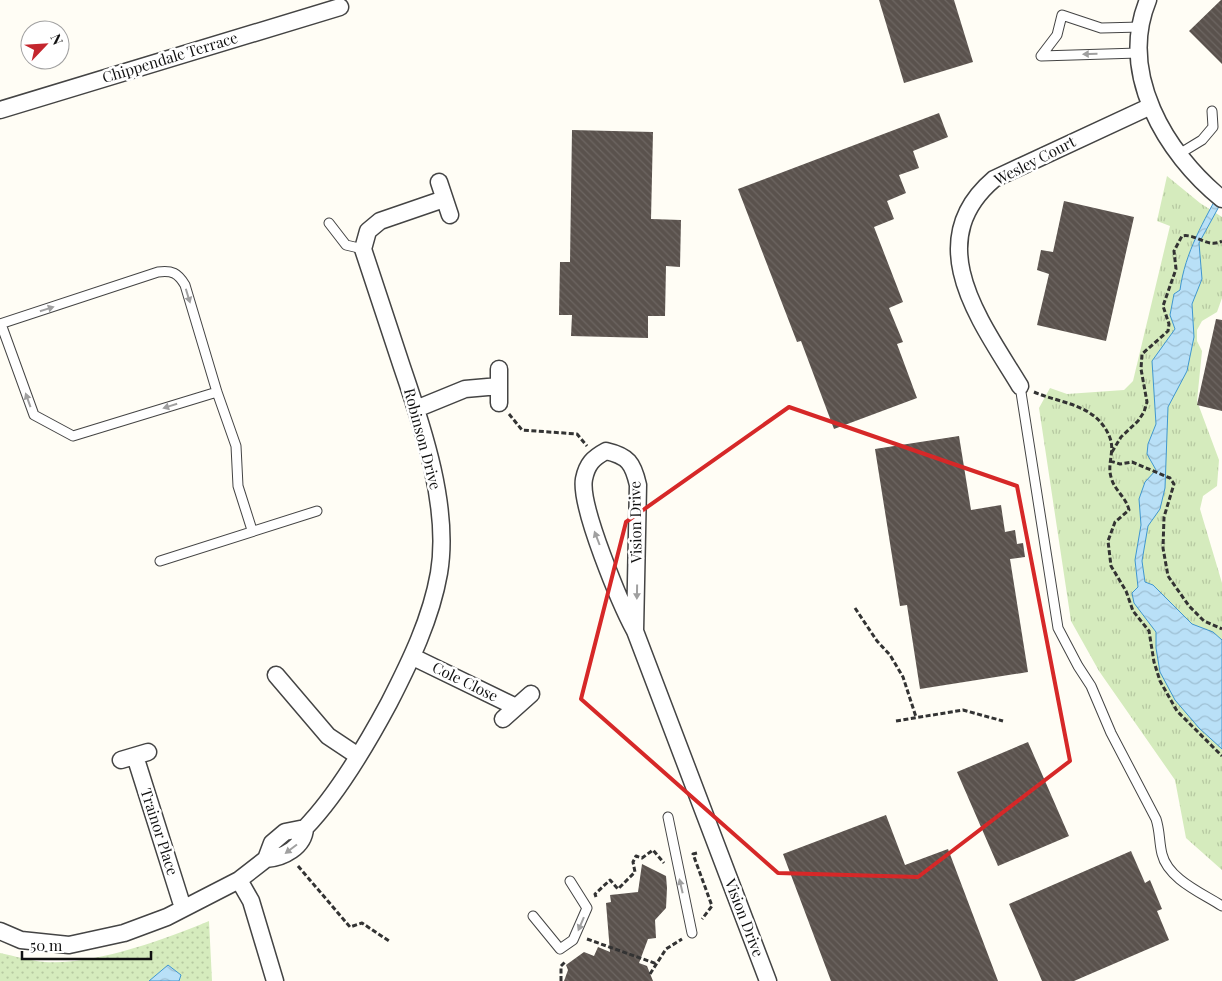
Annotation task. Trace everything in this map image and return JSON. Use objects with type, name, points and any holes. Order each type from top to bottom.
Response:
[{"type":"street","points":[[1148,0],[1141,27],[1138,53],[1143,83],[1151,106],[1179,154],[1196,175],[1222,199]]},
{"type":"street","name":"Chippendale Terrace","points":[[0,110],[340,7]]},
{"type":"street","name":"Wesley Court","points":[[1020,386],[976,310],[962,276],[959,263],[959,237],[966,216],[978,196],[994,179],[1151,106]]},
{"type":"street","points":[[439,182],[450,215]]},
{"type":"street","points":[[363,249],[368,231],[380,221],[444,200]]},
{"type":"street","name":"Robinson Drive","points":[[0,931],[21,940],[69,945],[124,933],[167,917],[239,880],[266,859],[278,858],[293,848],[304,835],[304,828],[316,816],[371,737],[414,657],[439,572],[440,530],[436,482],[416,409],[363,249]]},
{"type":"street","points":[[416,409],[465,388],[499,394],[499,369]]},
{"type":"street","name":"Vision Drive","points":[[635,631],[638,485],[634,468],[622,454],[606,451],[590,462],[584,481],[590,520],[624,611],[635,631],[768,981]]},
{"type":"street","name":"Cole Close","points":[[414,657],[516,707]]},
{"type":"street","points":[[276,675],[328,736],[358,756]]},
{"type":"street","name":"Cole Close","points":[[503,719],[531,694]]},
{"type":"street","name":"Trainor Place","points":[[134,756],[183,908]]},
{"type":"street","points":[[239,880],[251,901],[274,981]]},
{"type":"lane","points":[[1138,53],[1041,56],[1056,36],[1062,14],[1101,28],[1141,27]]},
{"type":"lane","points":[[1179,154],[1202,140],[1213,127],[1212,111]]},
{"type":"lane","points":[[329,223],[346,246],[363,249]]},
{"type":"lane","points":[[217,392],[73,436],[34,415],[0,324],[169,270],[179,276],[185,285],[217,392],[236,446],[238,486],[252,530]]},
{"type":"lane","points":[[1020,386],[1058,628],[1091,686],[1111,732],[1156,819],[1161,835],[1162,854],[1167,866],[1174,874],[1222,906]]},
{"type":"lane","points":[[160,560],[317,511]]},
{"type":"lane","points":[[668,817],[692,933]]},
{"type":"lane","points":[[533,916],[560,949],[573,940],[587,908],[570,882]]},
{"type":"path","points":[[1222,241],[1217,244],[1188,235],[1182,236],[1174,251],[1176,269],[1163,306],[1169,324],[1168,332],[1142,354],[1141,370],[1147,402],[1144,412],[1138,421],[1121,437],[1112,452],[1109,467],[1113,485],[1128,505],[1129,510],[1115,522],[1108,541],[1112,566],[1126,591],[1133,611],[1149,631],[1154,662],[1160,681],[1178,711],[1222,756]]},
{"type":"path","points":[[1020,386],[1044,396],[1078,405],[1089,412],[1101,424],[1110,439],[1112,452]]},
{"type":"path","points":[[499,394],[522,430],[577,434],[595,457]]},
{"type":"path","points":[[1110,461],[1120,464],[1132,462],[1170,478],[1174,484],[1164,518],[1163,548],[1168,576],[1189,606],[1204,621],[1222,629]]},
{"type":"path","points":[[856,608],[903,676],[916,717]]},
{"type":"path","points":[[896,721],[963,710],[1003,721]]},
{"type":"path","points":[[597,900],[594,894],[610,880],[618,889],[635,872],[633,862],[636,856],[642,858],[653,850],[665,864]]},
{"type":"path","points":[[292,859],[350,927],[362,923],[389,941]]},
{"type":"path","points":[[584,944],[590,931]]},
{"type":"path","points":[[587,939],[657,964]]},
{"type":"path","points":[[561,981],[560,966],[568,960]]},
{"type":"highlighted area","points":[[789,407],[1017,486],[1070,761],[918,877],[778,873],[581,699],[626,522]]},
{"type":"green space","points":[[1167,176],[1200,203],[1222,217],[1222,298],[1217,312],[1202,321],[1197,330],[1197,341],[1202,351],[1197,401],[1219,460],[1217,486],[1203,496],[1200,509],[1222,583],[1222,870],[1186,838],[1175,780],[1099,671],[1071,621],[1039,408],[1050,388],[1067,394],[1124,390],[1133,381],[1170,226],[1157,221]]},
{"type":"green space","points":[[209,921],[212,981],[0,981],[0,953],[45,962],[85,960],[128,950]]},
{"type":"water","points":[[1222,187],[1222,201],[1199,243],[1202,279],[1192,304],[1194,337],[1187,371],[1168,407],[1165,488],[1160,509],[1148,526],[1142,561],[1145,582],[1153,585],[1192,624],[1213,632],[1222,640],[1222,749],[1199,728],[1175,700],[1160,672],[1156,648],[1156,632],[1134,603],[1132,593],[1138,587],[1135,560],[1141,525],[1139,499],[1145,482],[1156,470],[1147,454],[1148,444],[1156,424],[1152,361],[1175,329],[1170,315],[1174,294],[1180,290],[1191,250]]},
{"type":"water","points":[[168,965],[181,975],[179,981],[149,981]]},
{"type":"building","points":[[879,0],[954,0],[973,62],[904,83]]},
{"type":"building","points":[[1222,0],[1222,64],[1189,31]]},
{"type":"building","points":[[939,113],[948,137],[913,151],[919,168],[899,175],[906,193],[887,201],[894,219],[874,227],[903,302],[889,308],[903,342],[897,344],[917,398],[834,429],[801,341],[797,342],[738,189]]},
{"type":"building","points":[[572,130],[653,132],[651,219],[681,220],[680,267],[666,266],[665,316],[648,316],[648,338],[571,336],[572,315],[559,315],[560,262],[570,262]]},
{"type":"building","points":[[1064,201],[1134,217],[1106,341],[1037,325],[1049,274],[1037,270],[1041,250],[1053,252]]},
{"type":"building","points":[[1216,319],[1222,320],[1222,411],[1197,405]]},
{"type":"building","points":[[959,436],[971,510],[1001,505],[1005,532],[1015,530],[1017,544],[1023,543],[1025,557],[1010,559],[1028,672],[920,689],[907,605],[900,606],[875,449]]},
{"type":"building","points":[[1028,742],[1069,836],[998,866],[957,772]]},
{"type":"building","points":[[886,815],[905,865],[948,849],[998,981],[831,981],[783,854]]},
{"type":"building","points":[[1131,851],[1145,883],[1150,880],[1162,909],[1157,911],[1169,940],[1074,981],[1042,981],[1009,904]]},
{"type":"building","points":[[642,864],[666,876],[666,908],[655,920],[656,938],[648,939],[639,963],[647,966],[653,981],[564,981],[568,970],[566,965],[584,952],[594,956],[598,947],[610,952],[606,903],[611,902],[610,895],[638,892]]}]
